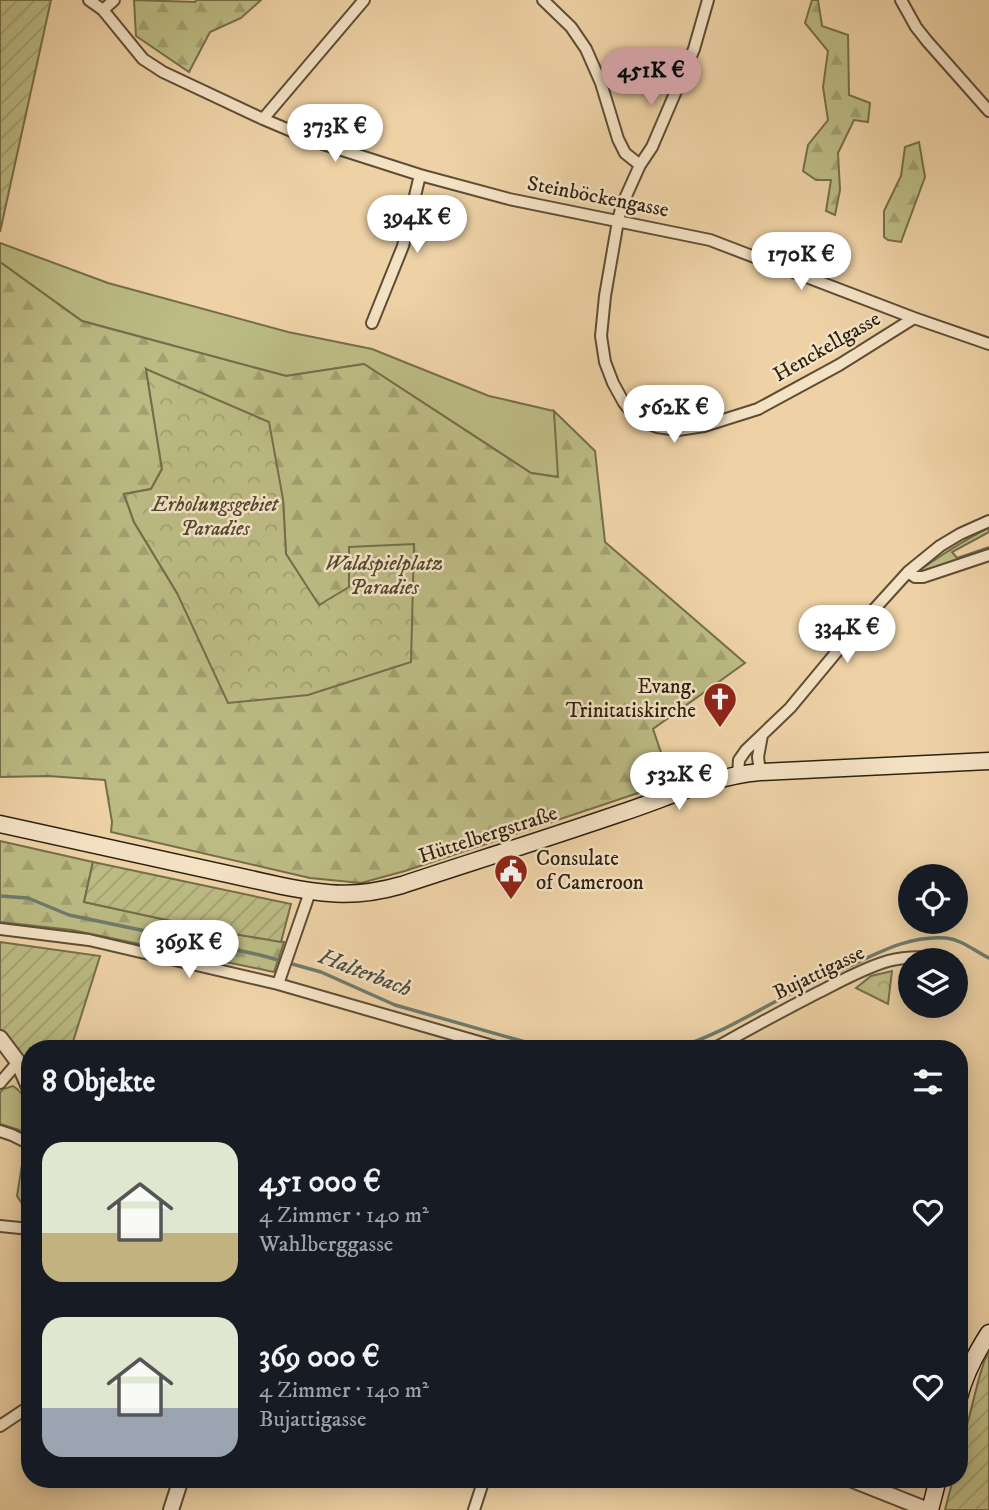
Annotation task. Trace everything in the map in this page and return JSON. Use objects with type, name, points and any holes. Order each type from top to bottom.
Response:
[{"type":"main road","name":"Hüttelbergstraße","points":[[0,824],[310,892],[350,895],[402,885],[738,775],[989,761]]},
{"type":"main road","points":[[968,1371],[989,1333]]},
{"type":"main road","points":[[929,1510],[935,1488]]},
{"type":"street","name":"Steinböckengasse","points":[[89,0],[103,10],[143,58],[163,72],[320,143],[420,175],[509,198],[710,240],[989,344]]},
{"type":"street","points":[[103,10],[114,0]]},
{"type":"street","points":[[264,119],[364,0]]},
{"type":"street","points":[[543,0],[571,27],[586,49],[601,83],[618,139],[625,153],[640,165]]},
{"type":"street","name":"Henckellgasse","points":[[708,0],[694,49],[652,147],[640,165],[622,205],[618,220],[601,336],[605,362],[624,403],[636,418],[657,427],[678,430],[704,426],[758,409],[839,365],[914,318]]},
{"type":"street","points":[[901,0],[926,41],[989,111]]},
{"type":"street","points":[[372,323],[403,246],[420,175]]},
{"type":"street","points":[[738,775],[741,755],[796,702],[856,629],[908,572],[940,546],[989,520]]},
{"type":"street","points":[[908,572],[915,577],[923,577],[989,555]]},
{"type":"street","points":[[760,772],[758,757],[762,735]]},
{"type":"street","points":[[278,984],[310,892]]},
{"type":"street","points":[[0,929],[89,940],[278,984],[471,1040]]},
{"type":"street","name":"Bujattigasse","points":[[729,1040],[854,975],[898,959]]},
{"type":"street","points":[[0,1038],[21,1069]]},
{"type":"street","points":[[0,1083],[18,1062]]},
{"type":"street","points":[[0,1131],[21,1140]]},
{"type":"street","points":[[0,1426],[21,1412]]},
{"type":"street","points":[[172,1510],[178,1488]]},
{"type":"street","points":[[474,1510],[481,1488]]},
{"type":"street","points":[[873,1488],[929,1510]]},
{"type":"green space","points":[[0,0],[51,0],[0,232]]},
{"type":"green space","points":[[134,0],[261,0],[241,18],[210,32],[189,72],[136,36]]},
{"type":"green space","points":[[812,0],[818,0],[822,26],[848,35],[849,95],[870,103],[868,122],[854,120],[838,153],[840,190],[835,215],[826,211],[831,180],[816,180],[803,171],[808,145],[828,120],[823,87],[828,51],[805,23]]},
{"type":"green space","points":[[919,142],[925,177],[901,242],[888,240],[884,237],[884,211],[901,176],[905,147]]},
{"type":"green space","points":[[0,243],[108,283],[288,332],[372,349],[489,396],[554,411],[559,477],[531,473],[364,364],[286,376],[82,321],[0,262]]},
{"type":"green space","name":"Waldspielplatz Paradies","points":[[0,262],[82,321],[286,376],[364,364],[531,473],[558,477],[554,411],[595,451],[605,542],[745,663],[653,729],[671,782],[405,871],[361,883],[310,878],[111,832],[112,822],[105,780],[48,776],[0,777]],"holes":[[[146,369],[283,499],[286,554],[319,606],[177,593],[134,522],[124,494],[151,489],[162,469]]]},
{"type":"green space","name":"Erholungsgebiet Paradies","points":[[146,369],[269,422],[283,499],[286,554],[319,605],[349,587],[349,547],[414,544],[411,662],[308,695],[228,703],[177,593],[134,522],[124,494],[151,489],[162,469]]},
{"type":"green space","points":[[989,528],[989,532],[952,552],[957,558],[989,547],[989,550],[921,574],[920,570],[937,558]]},
{"type":"green space","points":[[0,841],[93,862],[84,902],[217,931],[284,942],[274,972],[72,930],[0,922]]},
{"type":"green space","points":[[93,862],[291,904],[281,942],[84,902]]},
{"type":"green space","points":[[0,942],[100,956],[74,1040],[21,1040],[21,1060],[13,1044],[0,1029]]},
{"type":"green space","points":[[892,971],[888,1004],[856,988],[871,976]]},
{"type":"green space","points":[[13,1086],[21,1094],[21,1131],[0,1124],[0,1093]]},
{"type":"green space","points":[[21,1171],[21,1202],[17,1196]]},
{"type":"green space","points":[[989,1353],[989,1510],[945,1510],[951,1488],[968,1488],[968,1421]]},
{"type":"waterway","name":"Halterbach","points":[[0,896],[28,898],[69,915],[260,955],[321,972],[395,1005],[518,1040]]},
{"type":"waterway","name":"Halterbach","points":[[698,1040],[806,986],[884,950],[908,942],[933,938],[952,939],[989,958]]},
{"type":"place","name":"Evang. Trinitatiskirche","points":[[720,729]]},
{"type":"place","name":"Consulate of Cameroon","points":[[511,901]]}]
